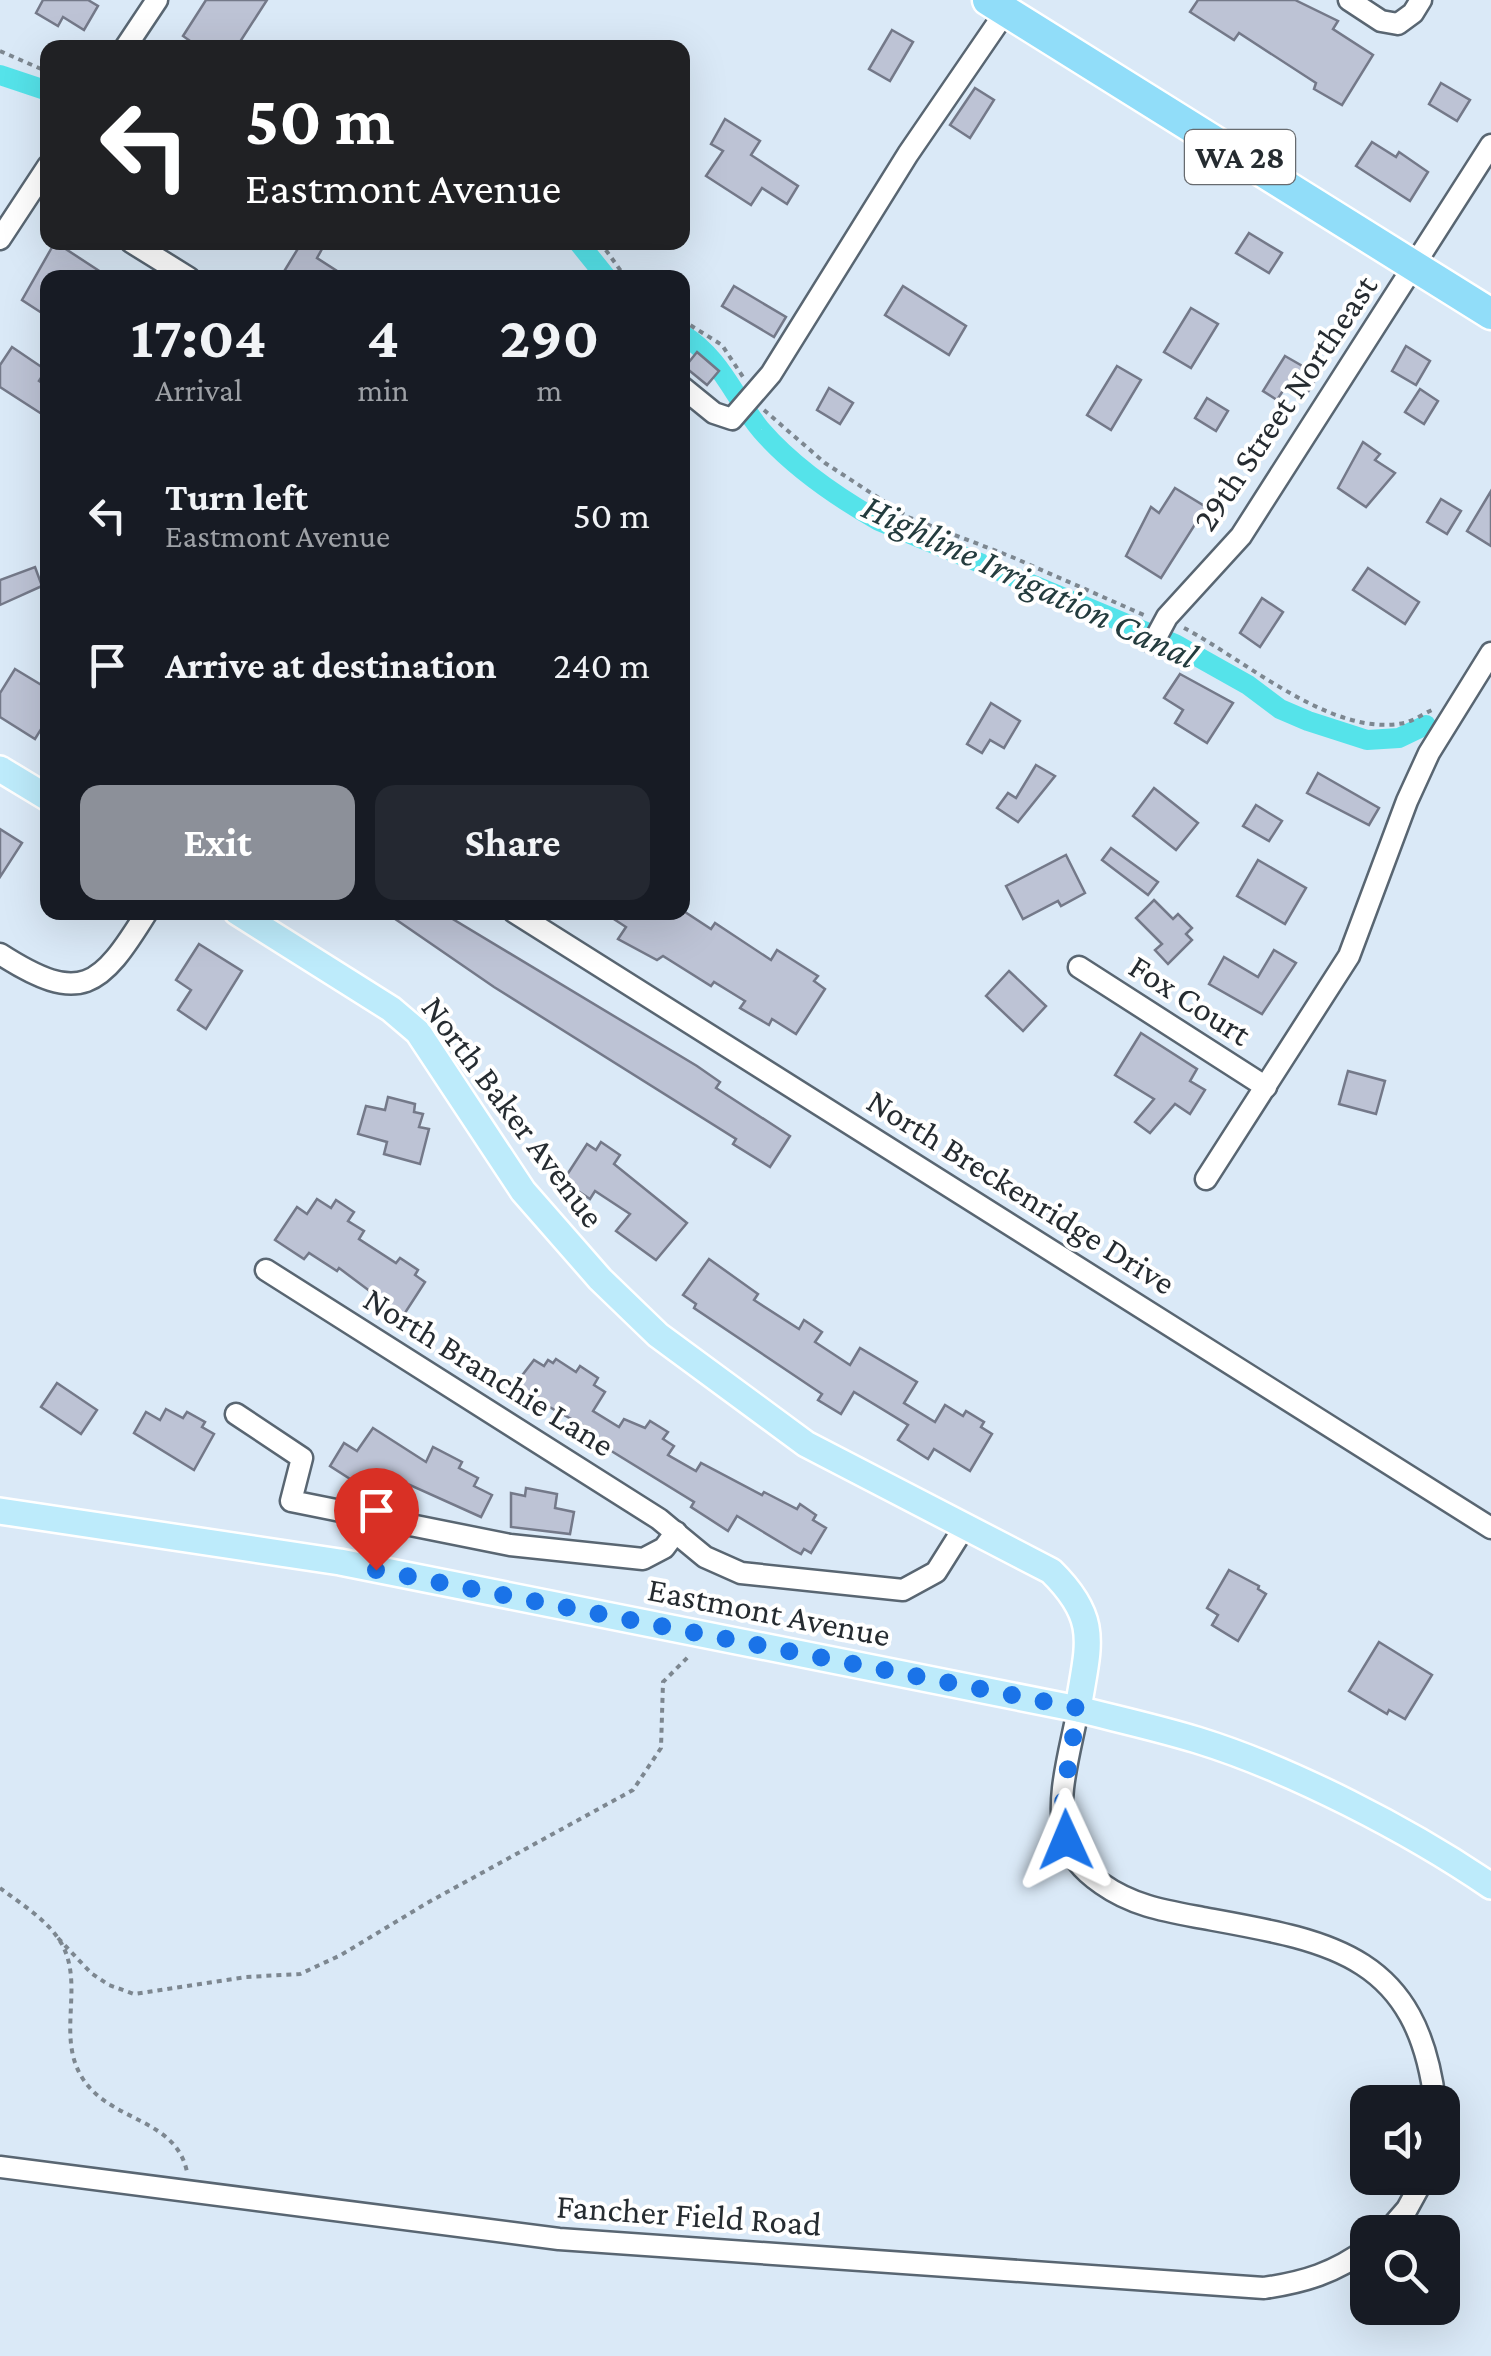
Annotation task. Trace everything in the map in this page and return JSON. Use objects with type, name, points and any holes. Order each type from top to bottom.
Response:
[{"type":"highway","name":"WA 28","points":[[997,6],[1491,314]]},
{"type":"main road","points":[[0,769],[40,793]]},
{"type":"main road","name":"North Baker Avenue","points":[[251,920],[391,1009],[418,1032],[523,1190],[589,1267],[658,1335],[806,1444],[1051,1571],[1075,1594],[1086,1620],[1088,1648],[1078,1708]]},
{"type":"main road","name":"Eastmont Avenue","points":[[0,1511],[340,1562],[1078,1708],[1198,1740],[1279,1771],[1423,1843],[1491,1886]]},
{"type":"street","points":[[130,40],[157,0]]},
{"type":"street","points":[[1349,0],[1381,20],[1398,24],[1413,13],[1420,0]]},
{"type":"street","points":[[690,394],[714,413],[732,418],[754,396],[997,6]]},
{"type":"street","name":"29th Street Northeast","points":[[1153,643],[1167,617],[1242,536],[1491,145]]},
{"type":"street","points":[[0,239],[40,186]]},
{"type":"street","points":[[144,250],[176,270]]},
{"type":"street","points":[[1206,1179],[1350,956],[1407,801],[1430,753],[1491,654]]},
{"type":"street","points":[[0,954],[42,979],[78,985],[97,978],[117,961],[142,920]]},
{"type":"street","name":"North Breckenridge Drive","points":[[527,920],[1491,1528]]},
{"type":"street","name":"Fox Court","points":[[1079,967],[1266,1087]]},
{"type":"street","name":"North Branchie Lane","points":[[266,1270],[676,1532],[706,1557],[741,1573],[903,1590],[936,1572],[965,1526]]},
{"type":"street","points":[[236,1414],[302,1458],[291,1501],[496,1542],[643,1559],[664,1548],[676,1532]]},
{"type":"street","points":[[1078,1708],[1062,1818],[1070,1852],[1085,1870],[1125,1900],[1294,1934],[1347,1954],[1370,1970],[1398,2000],[1422,2037],[1432,2085]]},
{"type":"street","name":"Fancher Field Road","points":[[0,2167],[559,2239],[1264,2288],[1304,2282],[1350,2262]]},
{"type":"path","points":[[0,52],[40,69]]},
{"type":"path","points":[[690,325],[722,344],[768,416],[812,454],[908,517],[1012,557],[1149,618],[1167,617],[1311,703],[1356,722],[1403,723],[1442,706],[1470,686]]},
{"type":"path","points":[[0,1888],[58,1938],[91,1974],[109,1986],[134,1994],[246,1977],[300,1974],[328,1962],[633,1790],[661,1748],[663,1682],[689,1657],[696,1634]]},
{"type":"path","points":[[58,1938],[70,1964],[69,2043],[74,2064],[85,2082],[108,2104],[162,2130],[178,2145],[191,2191]]},
{"type":"building","points":[[43,0],[88,0],[98,6],[84,30],[63,17],[58,26],[36,13]]},
{"type":"building","points":[[206,0],[267,0],[241,40],[189,40],[183,36]]},
{"type":"building","points":[[1198,0],[1295,0],[1338,21],[1333,29],[1373,55],[1342,105],[1314,89],[1316,83],[1239,33],[1234,40],[1190,12]]},
{"type":"building","points":[[892,30],[913,42],[890,81],[869,69]]},
{"type":"building","points":[[1441,83],[1470,100],[1457,121],[1429,104]]},
{"type":"building","points":[[975,88],[994,100],[970,138],[950,125]]},
{"type":"building","points":[[725,119],[760,141],[751,155],[798,186],[787,204],[762,188],[751,205],[706,176],[723,151],[711,144]]},
{"type":"building","points":[[1372,142],[1396,157],[1399,152],[1428,172],[1410,201],[1356,166]]},
{"type":"building","points":[[1249,233],[1282,253],[1269,273],[1236,253]]},
{"type":"building","points":[[50,250],[67,250],[98,270],[40,270],[40,312],[22,300]]},
{"type":"building","points":[[297,250],[321,250],[317,258],[336,270],[285,270]]},
{"type":"building","points":[[734,286],[786,317],[774,337],[722,306]]},
{"type":"building","points":[[903,286],[966,326],[949,355],[885,315]]},
{"type":"building","points":[[1191,308],[1218,324],[1191,368],[1164,352]]},
{"type":"building","points":[[1406,346],[1430,361],[1416,385],[1392,371]]},
{"type":"building","points":[[12,347],[40,366],[40,413],[0,387],[0,365]]},
{"type":"building","points":[[697,352],[719,371],[707,385],[690,371],[690,361]]},
{"type":"building","points":[[1285,356],[1318,375],[1305,397],[1286,386],[1277,400],[1263,391]]},
{"type":"building","points":[[1117,366],[1141,380],[1111,430],[1087,415]]},
{"type":"building","points":[[829,388],[853,403],[840,424],[817,410]]},
{"type":"building","points":[[1420,389],[1438,401],[1424,424],[1405,412]]},
{"type":"building","points":[[1207,398],[1228,411],[1216,431],[1195,418]]},
{"type":"building","points":[[1363,442],[1380,454],[1375,460],[1395,473],[1366,507],[1338,488]]},
{"type":"building","points":[[1175,488],[1206,507],[1161,578],[1126,556],[1151,507],[1159,513]]},
{"type":"building","points":[[1491,491],[1491,546],[1467,531]]},
{"type":"building","points":[[1441,499],[1461,511],[1447,534],[1427,522]]},
{"type":"building","points":[[35,567],[40,587],[0,605],[0,580]]},
{"type":"building","points":[[1368,568],[1419,602],[1405,624],[1353,590]]},
{"type":"building","points":[[1262,598],[1283,612],[1260,647],[1240,633]]},
{"type":"building","points":[[15,669],[40,684],[40,731],[35,739],[0,717],[0,693]]},
{"type":"building","points":[[1180,674],[1233,703],[1207,743],[1175,723],[1183,710],[1164,698]]},
{"type":"building","points":[[991,703],[1020,721],[1004,748],[990,740],[982,753],[967,744]]},
{"type":"building","points":[[1036,765],[1055,776],[1018,822],[997,808],[1008,793],[1016,798]]},
{"type":"building","points":[[1318,773],[1379,808],[1369,825],[1307,793]]},
{"type":"building","points":[[1154,788],[1198,823],[1176,850],[1133,816]]},
{"type":"building","points":[[1256,805],[1282,821],[1269,841],[1243,826]]},
{"type":"building","points":[[0,829],[22,843],[0,877]]},
{"type":"building","points":[[1111,848],[1158,882],[1148,895],[1102,860]]},
{"type":"building","points":[[1066,855],[1085,893],[1061,906],[1058,901],[1023,919],[1006,886]]},
{"type":"building","points":[[1258,860],[1306,888],[1285,924],[1237,896]]},
{"type":"building","points":[[1154,900],[1173,919],[1178,914],[1192,928],[1186,934],[1192,940],[1168,964],[1155,950],[1162,944],[1136,918]]},
{"type":"building","points":[[690,915],[711,929],[715,923],[771,960],[777,950],[818,976],[814,981],[825,989],[796,1034],[772,1019],[769,1025],[740,1008],[745,1001],[714,982],[711,986],[663,956],[657,960],[618,939],[626,927],[615,920],[690,920]]},
{"type":"building","points":[[397,920],[454,920],[697,1066],[720,1082],[716,1088],[790,1136],[770,1167],[733,1144],[736,1139],[494,987]]},
{"type":"building","points":[[199,944],[242,971],[206,1029],[178,1010],[191,990],[176,980]]},
{"type":"building","points":[[1274,950],[1296,963],[1262,1014],[1209,984],[1224,957],[1258,977]]},
{"type":"building","points":[[1009,971],[1046,1006],[1023,1031],[986,996]]},
{"type":"building","points":[[1141,1033],[1197,1069],[1190,1081],[1205,1090],[1190,1114],[1175,1104],[1150,1133],[1135,1122],[1154,1099],[1115,1075]]},
{"type":"building","points":[[1348,1071],[1385,1081],[1376,1114],[1339,1104]]},
{"type":"building","points":[[388,1097],[415,1104],[414,1112],[423,1114],[419,1127],[429,1129],[420,1164],[384,1154],[387,1142],[358,1134],[366,1106],[385,1110]]},
{"type":"building","points":[[601,1142],[620,1155],[614,1164],[687,1223],[656,1260],[616,1231],[630,1214],[595,1191],[590,1199],[563,1181],[587,1144],[596,1150]]},
{"type":"building","points":[[317,1199],[331,1208],[336,1200],[354,1212],[348,1221],[364,1231],[359,1239],[396,1263],[400,1258],[418,1270],[415,1275],[425,1282],[403,1316],[339,1268],[337,1271],[309,1253],[304,1259],[275,1240],[297,1207],[307,1214]]},
{"type":"building","points":[[709,1259],[758,1294],[754,1300],[799,1329],[804,1320],[822,1332],[815,1342],[850,1365],[860,1348],[917,1382],[904,1403],[935,1422],[945,1405],[984,1422],[981,1427],[992,1434],[970,1471],[934,1449],[928,1459],[898,1440],[908,1425],[854,1392],[841,1414],[818,1400],[822,1394],[694,1308],[696,1304],[683,1295]]},
{"type":"building","points":[[556,1359],[576,1372],[580,1366],[598,1378],[594,1385],[605,1392],[593,1411],[619,1427],[624,1419],[645,1428],[650,1421],[668,1432],[663,1439],[674,1446],[668,1455],[696,1471],[701,1463],[762,1495],[764,1492],[797,1509],[800,1504],[816,1515],[813,1520],[826,1528],[811,1553],[804,1549],[801,1554],[737,1516],[728,1531],[691,1507],[694,1502],[600,1444],[592,1437],[595,1432],[513,1387],[534,1360],[544,1366],[548,1360],[553,1363]]},
{"type":"building","points":[[57,1383],[97,1410],[81,1434],[41,1407]]},
{"type":"building","points":[[166,1409],[183,1418],[187,1412],[205,1422],[202,1427],[214,1434],[194,1470],[134,1433],[146,1412],[160,1420]]},
{"type":"building","points":[[373,1428],[426,1462],[433,1447],[462,1462],[459,1468],[478,1478],[474,1486],[492,1495],[481,1517],[399,1480],[392,1490],[364,1475],[358,1484],[330,1466],[344,1443],[357,1451]]},
{"type":"building","points":[[526,1488],[557,1494],[555,1508],[574,1512],[570,1534],[511,1527],[511,1493],[525,1496]]},
{"type":"building","points":[[1229,1570],[1266,1594],[1238,1641],[1212,1625],[1218,1615],[1207,1608]]},
{"type":"building","points":[[1379,1642],[1432,1675],[1405,1719],[1389,1710],[1387,1714],[1349,1691]]},
{"type":"waterway","name":"Highline Irrigation Canal","points":[[0,75],[40,88]]},
{"type":"waterway","name":"Highline Irrigation Canal","points":[[584,250],[601,270]]},
{"type":"waterway","name":"Highline Irrigation Canal","points":[[690,340],[726,379],[761,430],[787,456],[879,521],[1175,644],[1248,685],[1280,709],[1308,721],[1367,740],[1399,738],[1426,725]]},
{"type":"route","points":[[376,1570],[1078,1708],[1063,1798],[1066,1840]]}]
